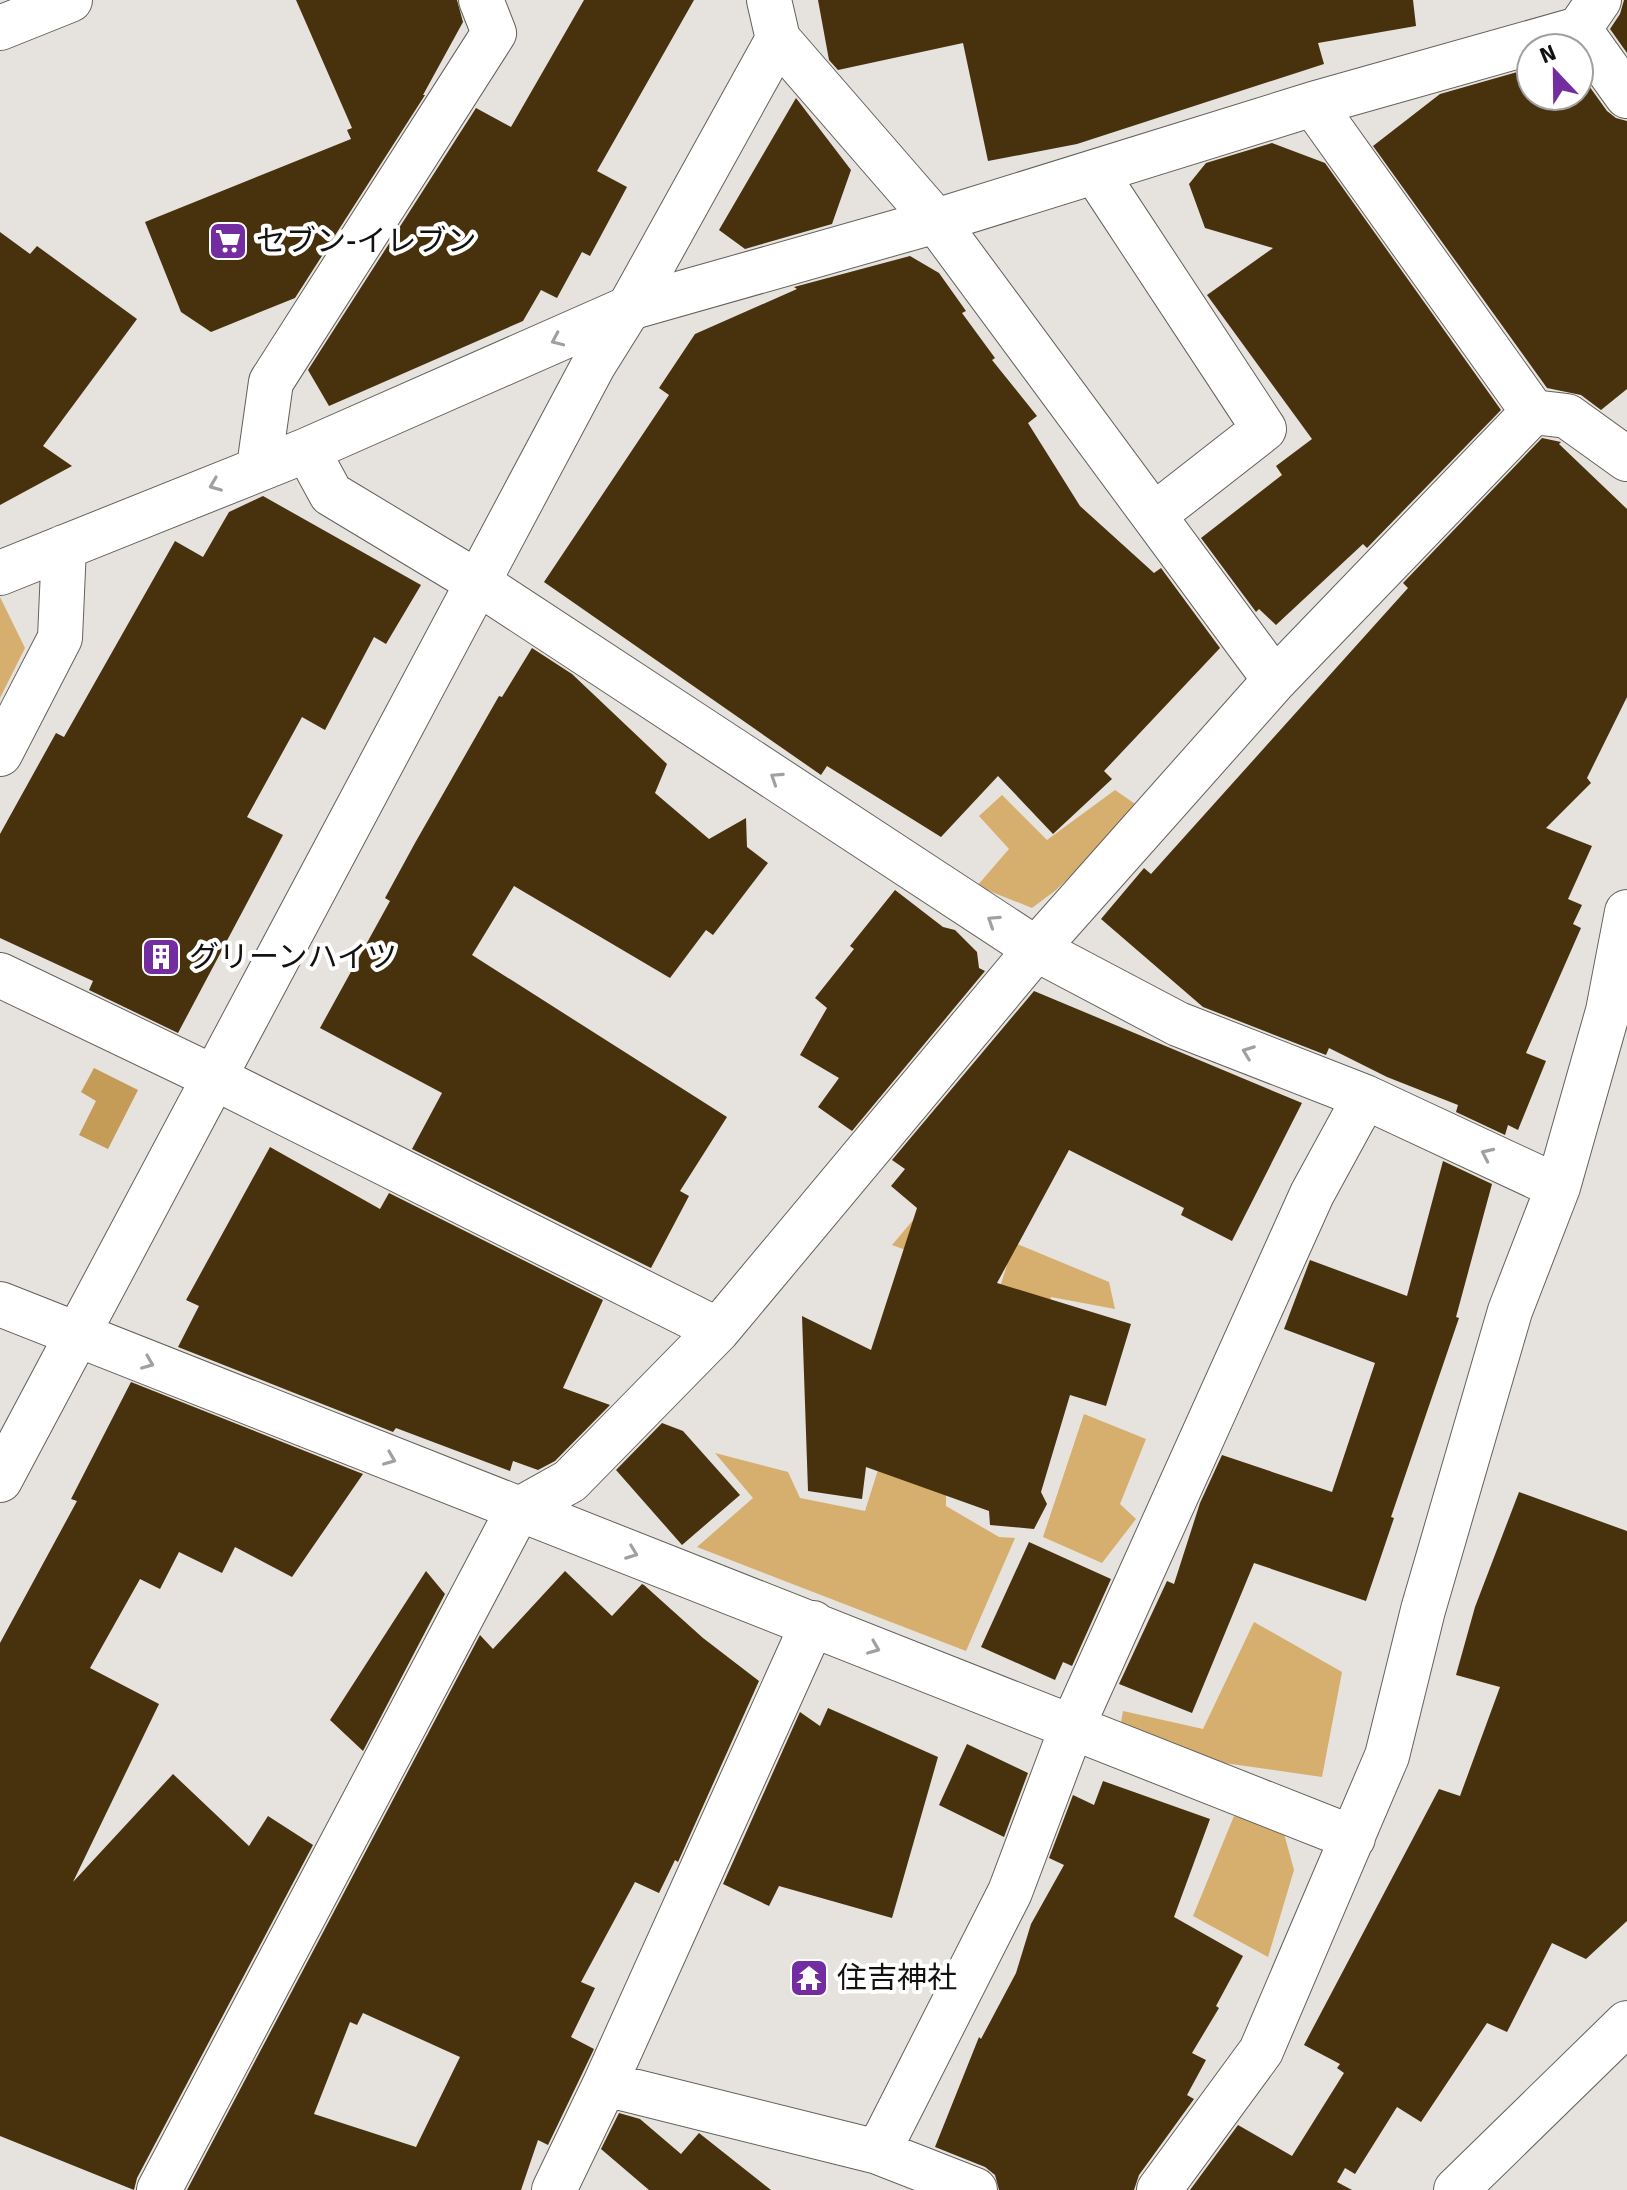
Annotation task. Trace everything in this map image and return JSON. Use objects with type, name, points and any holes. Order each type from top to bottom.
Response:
[{"type":"main road","points":[[3,17],[70,0]]},
{"type":"main road","points":[[259,467],[271,382],[494,33],[481,0]]},
{"type":"main road","points":[[0,573],[307,450],[629,308],[936,221],[1589,15],[1627,96]]},
{"type":"main road","points":[[0,1480],[477,582],[594,364],[629,308],[774,20],[936,221],[1275,680]]},
{"type":"main road","points":[[1313,104],[1533,412],[1567,416],[1627,459]]},
{"type":"main road","points":[[1095,172],[1264,429],[1154,515]]},
{"type":"main road","points":[[159,2190],[518,1510],[570,1481],[718,1330],[1036,949],[1275,680],[1533,412]]},
{"type":"main road","points":[[307,450],[331,494],[477,582],[1036,949],[1178,1024],[1365,1097],[1558,1187]]},
{"type":"main road","points":[[0,754],[60,638],[64,547]]},
{"type":"main road","points":[[1159,2190],[1261,2051],[1387,1756],[1423,1610],[1510,1311],[1558,1187],[1608,1011],[1627,912]]},
{"type":"main road","points":[[0,975],[215,1078],[718,1330]]},
{"type":"main road","points":[[878,2152],[1010,1892],[1072,1727],[1312,1194],[1365,1097]]},
{"type":"main road","points":[[0,1304],[1353,1838]]},
{"type":"main road","points":[[554,2190],[813,1623]]},
{"type":"main road","points":[[1456,2190],[1627,2023]]},
{"type":"main road","points":[[605,2084],[878,2152],[975,2190]]},
{"type":"shaded area","points":[[0,597],[25,648],[0,698]]},
{"type":"shaded area","points":[[1115,790],[1141,808],[1056,890],[1032,908],[977,886],[1009,849],[979,816],[1002,795],[1047,840]]},
{"type":"shaded area","points":[[94,1068],[138,1090],[108,1149],[79,1135],[96,1101],[81,1092]]},
{"type":"shaded area","points":[[925,1206],[1109,1282],[1115,1309],[1051,1297],[1046,1315],[977,1360],[1007,1265],[925,1257],[892,1245]]},
{"type":"shaded area","points":[[1084,1414],[1146,1439],[1120,1504],[1136,1519],[1102,1563],[1043,1537]]},
{"type":"shaded area","points":[[715,1453],[788,1472],[800,1498],[865,1511],[878,1470],[946,1482],[946,1506],[999,1537],[1015,1538],[966,1651],[697,1547],[753,1498]]},
{"type":"shaded area","points":[[1254,1622],[1342,1672],[1322,1777],[1210,1761],[1120,1728],[1123,1711],[1203,1729]]},
{"type":"shaded area","points":[[1234,1816],[1283,1830],[1294,1870],[1268,1957],[1193,1916]]},
{"type":"building","points":[[296,0],[457,0],[463,22],[425,95],[295,298],[211,332],[181,312],[145,222],[351,139],[347,130],[352,128]]},
{"type":"building","points":[[584,0],[694,0],[597,171],[627,187],[590,256],[582,252],[557,298],[541,290],[523,321],[329,406],[308,370],[476,108],[511,127]]},
{"type":"building","points":[[818,0],[1413,0],[1416,26],[1318,43],[1324,64],[1077,144],[988,161],[963,43],[838,70],[829,60]]},
{"type":"building","points":[[1624,0],[1627,0],[1627,53],[1610,29],[1620,14]]},
{"type":"building","points":[[1515,73],[1515,112],[1595,112],[1595,94],[1607,111],[1627,121],[1627,389],[1601,410],[1581,395],[1547,388],[1373,146],[1440,94]]},
{"type":"building","points":[[796,98],[851,170],[832,224],[745,249],[719,230]]},
{"type":"building","points":[[1272,143],[1325,163],[1501,410],[1367,548],[1363,544],[1276,625],[1259,609],[1256,612],[1201,538],[1282,475],[1276,466],[1312,439],[1207,295],[1273,248],[1205,228],[1189,184],[1206,163]]},
{"type":"building","points":[[0,232],[30,254],[37,246],[137,319],[43,446],[72,466],[0,505]]},
{"type":"building","points":[[910,256],[939,273],[966,311],[962,313],[995,358],[992,360],[1037,416],[1028,423],[1080,506],[1154,573],[1161,568],[1220,648],[1104,771],[1112,779],[1053,834],[998,776],[941,837],[827,766],[821,775],[544,582],[669,395],[659,388],[695,334],[797,289],[794,287]]},
{"type":"building","points":[[1542,438],[1561,442],[1559,444],[1627,509],[1627,697],[1587,778],[1591,783],[1546,828],[1592,846],[1568,899],[1582,905],[1573,924],[1581,928],[1526,1053],[1546,1061],[1518,1130],[1508,1125],[1505,1135],[1456,1112],[1458,1105],[1387,1077],[1329,1048],[1326,1055],[1203,1007],[1101,919],[1144,868],[1151,874],[1408,588],[1403,583]]},
{"type":"building","points":[[263,496],[421,585],[386,644],[374,637],[325,730],[302,717],[247,817],[283,835],[178,1033],[89,990],[93,981],[0,938],[0,834],[56,733],[64,737],[175,541],[203,557],[229,512]]},
{"type":"building","points":[[532,648],[572,674],[667,764],[655,793],[709,839],[746,818],[747,847],[768,863],[713,935],[706,930],[670,978],[514,886],[472,955],[727,1117],[680,1191],[689,1196],[651,1268],[412,1149],[442,1093],[320,1028],[390,901],[385,898],[415,843],[499,696],[502,697]]},
{"type":"building","points":[[895,890],[943,927],[955,930],[977,952],[979,968],[985,971],[852,1131],[818,1107],[839,1078],[800,1055],[827,1008],[815,998],[854,949],[850,946]]},
{"type":"building","points":[[1034,991],[1302,1103],[1232,1241],[1181,1215],[1184,1208],[1069,1150],[997,1283],[1131,1324],[1106,1406],[1070,1395],[1041,1492],[1047,1504],[1034,1529],[990,1525],[989,1511],[866,1467],[862,1499],[808,1491],[802,1316],[871,1350],[917,1208],[891,1186],[905,1169],[892,1160]]},
{"type":"building","points":[[270,1147],[380,1209],[389,1193],[603,1300],[563,1388],[610,1405],[555,1461],[538,1470],[513,1461],[510,1471],[396,1428],[393,1432],[178,1347],[199,1306],[186,1300]]},
{"type":"building","points":[[1443,1161],[1492,1184],[1456,1317],[1459,1318],[1391,1517],[1394,1518],[1366,1601],[1254,1563],[1192,1713],[1119,1684],[1167,1581],[1174,1584],[1200,1503],[1222,1455],[1332,1492],[1375,1363],[1284,1329],[1310,1260],[1407,1296]]},
{"type":"building","points":[[131,1382],[363,1474],[292,1577],[235,1547],[222,1573],[179,1552],[160,1589],[140,1579],[90,1668],[159,1704],[73,1882],[173,1774],[249,1846],[268,1816],[313,1845],[137,2178],[134,2190],[0,2136],[0,1643],[77,1501],[71,1499]]},
{"type":"building","points":[[662,1423],[683,1431],[740,1495],[682,1545],[616,1470]]},
{"type":"building","points":[[1519,1492],[1627,1531],[1627,1921],[1586,1959],[1552,1943],[1507,2032],[1487,2023],[1421,2122],[1397,2107],[1355,2174],[1345,2168],[1337,2182],[1352,2190],[1190,2190],[1238,2125],[1292,2156],[1344,2073],[1337,2068],[1340,2064],[1304,2045],[1439,1789],[1460,1796],[1500,1687],[1456,1675],[1475,1607]]},
{"type":"building","points":[[1029,1542],[1111,1579],[1072,1666],[1063,1662],[1055,1680],[981,1647]]},
{"type":"building","points":[[426,1571],[445,1594],[363,1751],[330,1720]]},
{"type":"building","points":[[565,1571],[612,1616],[644,1585],[703,1638],[759,1681],[678,1862],[675,1860],[659,1893],[635,1882],[581,1982],[595,1988],[571,2037],[594,2049],[548,2145],[538,2140],[521,2190],[187,2190],[480,1635],[493,1649]],"holes":[[[363,2013],[460,2057],[416,2147],[314,2114],[350,2022],[357,2025]]]},
{"type":"building","points":[[828,1708],[938,1757],[892,1918],[779,1886],[769,1906],[723,1884],[800,1712],[820,1726]]},
{"type":"building","points":[[967,1744],[1028,1773],[1004,1837],[939,1805]]},
{"type":"building","points":[[1103,1781],[1210,1819],[1174,1917],[1243,1956],[1216,2006],[1219,2008],[1192,2053],[1206,2060],[1187,2095],[1194,2099],[1139,2175],[1134,2190],[999,2190],[995,2175],[985,2167],[935,2147],[979,2037],[981,2039],[1016,1973],[1031,1924],[1064,1865],[1049,1858],[1073,1795],[1094,1805]]},
{"type":"building","points":[[619,2113],[640,2119],[681,2154],[699,2133],[771,2190],[649,2190],[601,2149]]},
{"type":"place","name":"セブン-イレブン","points":[[228,241]]},
{"type":"place","name":"グリーンハイツ","points":[[161,957]]},
{"type":"place","name":"住吉神社","points":[[809,1978]]}]
